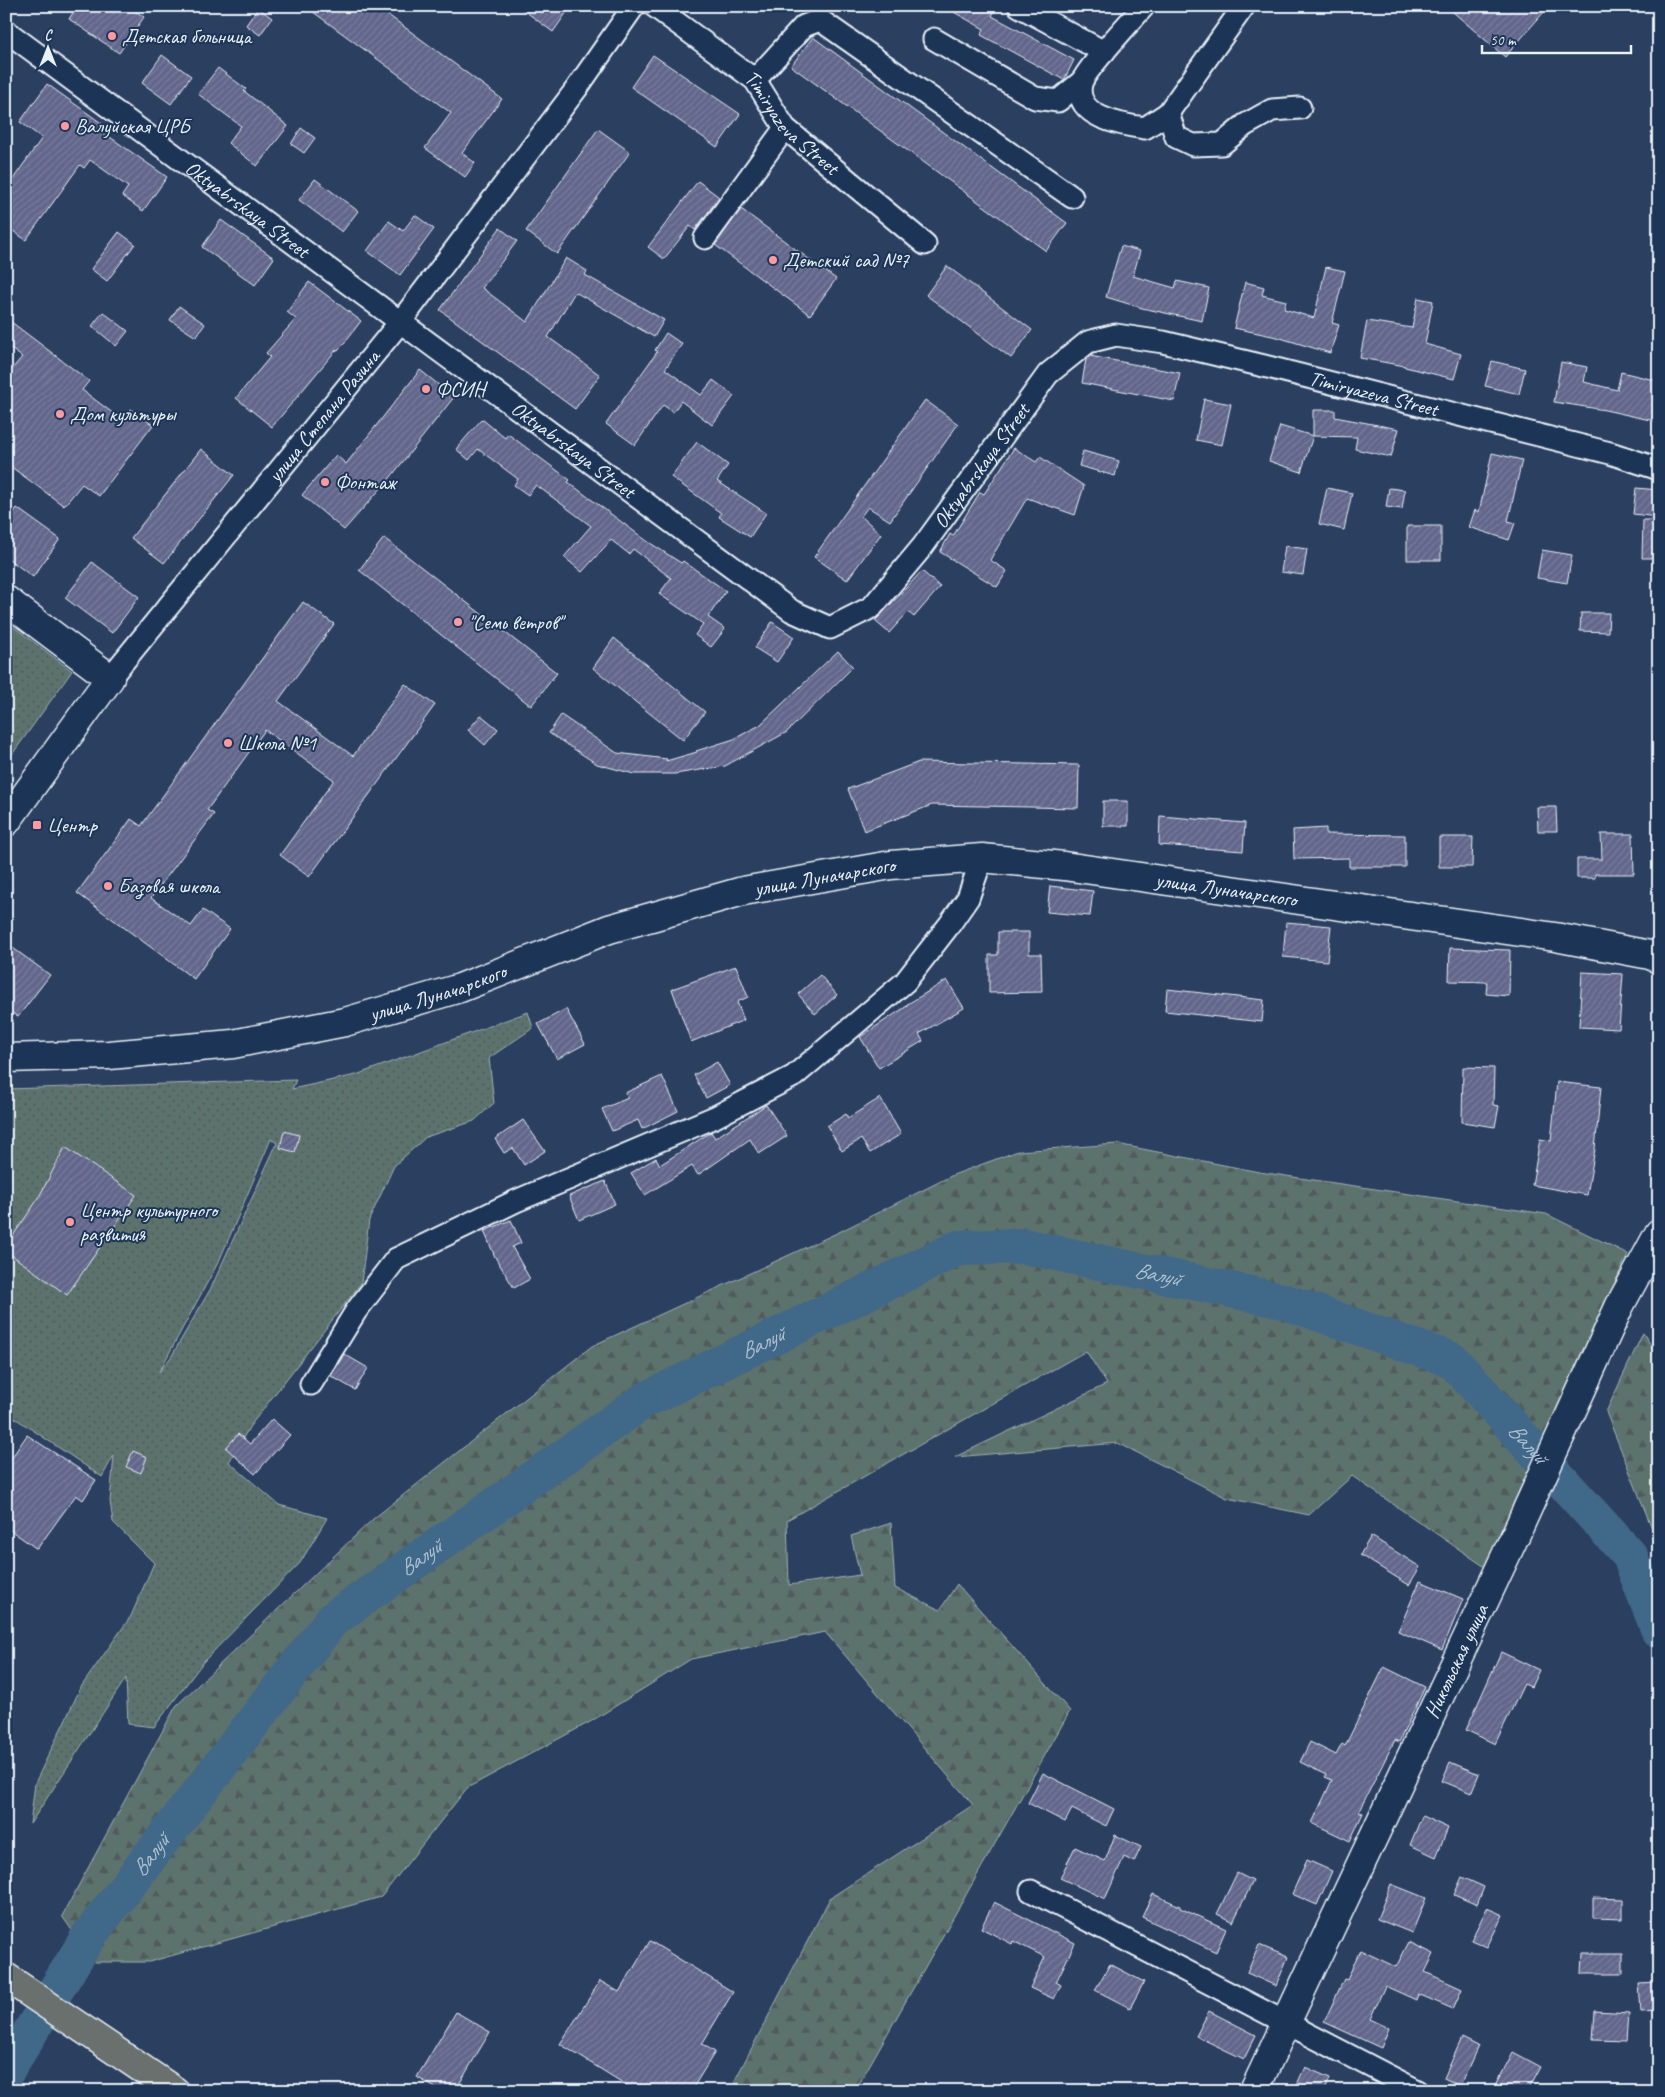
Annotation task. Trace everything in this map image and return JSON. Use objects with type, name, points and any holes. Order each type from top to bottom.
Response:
[{"type":"main road","points":[[6,600],[110,678]]},
{"type":"main road","name":"улица Степана Разина","points":[[6,822],[110,678]]},
{"type":"main road","name":"улица Луначарского","points":[[6,1058],[109,1055],[233,1044],[345,1022],[460,988],[609,929],[743,891],[891,865],[982,858],[1064,866],[1555,937],[1650,955],[1659,959]]},
{"type":"main road","name":"Никольская улица","points":[[1254,2091],[1515,1536],[1619,1307],[1658,1236]]},
{"type":"main road","points":[[6,1977],[168,2086]]},
{"type":"street","name":"улица Степана Разина","points":[[110,678],[401,321],[577,88],[634,6]]},
{"type":"street","name":"Timiryazeva Street","points":[[654,6],[754,80],[786,128],[925,244]]},
{"type":"street","points":[[1019,6],[1104,52]]},
{"type":"street","points":[[934,39],[1035,98],[1058,101],[1081,82],[1144,6]]},
{"type":"street","points":[[1081,82],[1081,98],[1093,113],[1122,125],[1145,128],[1168,113],[1244,6]]},
{"type":"street","points":[[754,80],[804,26],[820,20],[1072,197]]},
{"type":"street","name":"Oktyabrskaya Street","points":[[6,31],[792,611],[830,628],[872,607],[923,546],[1048,374],[1088,342]]},
{"type":"street","points":[[1168,113],[1176,137],[1194,145],[1222,144],[1246,125],[1272,110],[1300,108]]},
{"type":"street","points":[[705,238],[786,128]]},
{"type":"street","name":"Timiryazeva Street","points":[[1088,342],[1116,335],[1163,342],[1610,453],[1659,469]]},
{"type":"street","points":[[311,1384],[356,1311],[396,1259],[516,1201],[715,1117],[794,1076],[905,982],[968,898],[982,858]]},
{"type":"street","points":[[1031,1891],[1286,2021],[1418,2091]]},
{"type":"green space","points":[[6,621],[72,671],[6,763]]},
{"type":"green space","points":[[528,1012],[533,1028],[489,1058],[494,1103],[474,1121],[426,1137],[394,1166],[369,1220],[361,1283],[250,1426],[229,1462],[279,1505],[327,1518],[300,1563],[204,1661],[154,1727],[128,1724],[126,1678],[30,1824],[35,1783],[81,1687],[131,1616],[154,1563],[113,1522],[110,1501],[114,1455],[102,1477],[6,1412],[6,1089],[296,1080],[292,1089],[356,1075]],"holes":[[[271,1139],[277,1143],[211,1288],[171,1357],[159,1372],[220,1259]]]},
{"type":"green space","points":[[1117,1144],[1259,1172],[1546,1214],[1628,1254],[1485,1567],[1352,1476],[1309,1515],[1227,1498],[1118,1443],[955,1457],[1107,1384],[1086,1351],[787,1520],[789,1585],[860,1575],[851,1536],[891,1523],[895,1588],[940,1610],[957,1584],[1070,1711],[855,2091],[748,2091],[734,2082],[830,1898],[973,1805],[825,1632],[691,1659],[590,1722],[467,1788],[381,1897],[149,1962],[94,1962],[62,1916],[176,1706],[373,1519],[592,1346],[839,1232],[953,1175],[1018,1151]]},
{"type":"green space","points":[[1643,1333],[1659,1357],[1659,1546],[1606,1412]]},
{"type":"building","name":"Детская больница","points":[[77,6],[128,6],[144,17],[119,53],[69,19]]},
{"type":"building","points":[[305,6],[376,6],[502,99],[462,153],[475,163],[465,177],[425,148],[451,113]]},
{"type":"building","points":[[518,6],[571,6],[553,32]]},
{"type":"building","points":[[943,6],[997,6],[992,16],[1074,60],[1064,80],[981,35],[984,29]]},
{"type":"building","points":[[1446,6],[1549,6],[1505,57]]},
{"type":"building","points":[[258,8],[272,18],[260,35],[246,25]]},
{"type":"building","points":[[813,37],[1067,223],[1046,251],[791,66]]},
{"type":"building","points":[[162,55],[191,76],[171,104],[142,83]]},
{"type":"building","points":[[653,55],[740,114],[717,147],[631,87]]},
{"type":"building","points":[[218,68],[246,89],[244,91],[288,126],[257,166],[228,143],[241,126],[198,94]]},
{"type":"building","points":[[47,84],[111,130],[107,135],[167,177],[143,211],[122,196],[128,187],[90,160],[84,168],[80,165],[26,240],[6,226],[6,189],[42,138],[20,122]]},
{"type":"building","points":[[301,128],[315,138],[304,153],[291,144]]},
{"type":"building","points":[[598,129],[630,152],[557,254],[526,231]]},
{"type":"building","points":[[315,179],[358,211],[342,232],[299,200]]},
{"type":"building","points":[[698,181],[719,197],[695,230],[690,226],[664,259],[648,247]]},
{"type":"building","name":"Детский сад №7","points":[[741,209],[836,279],[810,315],[715,245]]},
{"type":"building","points":[[415,215],[434,229],[400,275],[367,251],[389,221],[403,231]]},
{"type":"building","points":[[221,220],[274,258],[255,285],[202,247]]},
{"type":"building","points":[[500,228],[517,241],[482,288],[527,322],[566,258],[587,271],[585,275],[664,320],[654,337],[575,292],[548,337],[600,375],[575,409],[440,310]]},
{"type":"building","points":[[119,232],[135,244],[107,281],[91,269]]},
{"type":"building","points":[[1121,246],[1140,251],[1133,276],[1175,288],[1177,281],[1209,288],[1202,321],[1142,308],[1106,297]]},
{"type":"building","points":[[947,266],[1032,330],[1011,358],[926,295]]},
{"type":"building","points":[[1326,267],[1345,271],[1332,323],[1339,325],[1330,353],[1277,337],[1234,328],[1245,282],[1264,287],[1262,295],[1286,301],[1284,309],[1314,318]]},
{"type":"building","points":[[309,282],[361,321],[338,351],[336,350],[272,427],[236,398],[270,357],[266,353],[296,319],[287,312]]},
{"type":"building","points":[[1418,298],[1433,301],[1425,344],[1461,354],[1454,379],[1405,366],[1360,358],[1367,321],[1412,328]]},
{"type":"building","points":[[179,306],[205,324],[196,337],[170,320]]},
{"type":"building","points":[[103,312],[128,331],[116,346],[92,326]]},
{"type":"building","name":"Дом культуры","points":[[6,318],[89,381],[82,390],[122,420],[131,409],[153,425],[99,496],[82,484],[64,506],[6,463],[6,376],[22,357],[6,345]]},
{"type":"building","points":[[666,333],[682,344],[665,369],[701,395],[713,380],[734,396],[712,425],[681,401],[673,412],[663,405],[635,445],[606,424],[657,352],[655,350]]},
{"type":"building","points":[[1090,356],[1180,373],[1174,401],[1082,383],[1086,359]]},
{"type":"building","points":[[1492,361],[1525,369],[1519,394],[1485,386]]},
{"type":"building","points":[[1561,362],[1587,367],[1584,382],[1617,390],[1621,372],[1659,381],[1659,422],[1605,410],[1554,402]]},
{"type":"building","points":[[420,370],[454,397],[390,478],[344,530],[302,495],[336,455],[346,464]]},
{"type":"building","points":[[1204,399],[1231,404],[1222,445],[1196,440]]},
{"type":"building","points":[[925,400],[958,424],[890,521],[868,507],[861,516],[881,534],[847,580],[814,557]]},
{"type":"building","points":[[1313,410],[1335,410],[1335,417],[1399,429],[1391,457],[1355,449],[1357,437],[1313,436]]},
{"type":"building","points":[[482,419],[505,438],[508,434],[647,541],[681,563],[683,561],[726,591],[708,617],[725,629],[711,647],[695,635],[703,624],[659,594],[671,578],[633,549],[629,554],[611,540],[582,572],[564,557],[591,526],[536,485],[528,495],[514,485],[518,479],[478,449],[469,460],[456,449]]},
{"type":"building","points":[[1280,426],[1313,436],[1301,472],[1269,461]]},
{"type":"building","points":[[697,442],[728,465],[717,481],[766,513],[750,537],[719,517],[721,513],[671,477]]},
{"type":"building","points":[[1014,448],[1036,462],[1040,457],[1084,486],[1075,515],[1027,498],[990,560],[1007,571],[997,587],[940,552],[950,534],[953,536],[980,492],[984,494]]},
{"type":"building","points":[[201,449],[234,475],[164,563],[131,538]]},
{"type":"building","points":[[1083,451],[1119,461],[1115,476],[1079,466]]},
{"type":"building","points":[[1492,453],[1522,460],[1508,521],[1515,523],[1509,540],[1469,527],[1475,510],[1479,512]]},
{"type":"building","points":[[1327,488],[1352,493],[1344,530],[1319,524]]},
{"type":"building","points":[[1389,488],[1405,490],[1402,509],[1386,507]]},
{"type":"building","points":[[1636,488],[1659,490],[1657,517],[1633,514]]},
{"type":"building","points":[[17,508],[60,539],[33,577],[6,557],[6,524]]},
{"type":"building","points":[[1643,520],[1659,520],[1659,558],[1642,558]]},
{"type":"building","points":[[1407,526],[1441,526],[1441,560],[1407,560]]},
{"type":"building","name":"\"Семь ветров\"","points":[[384,538],[557,673],[531,706],[359,570]]},
{"type":"building","points":[[1285,546],[1307,549],[1303,575],[1281,572]]},
{"type":"building","points":[[1542,550],[1572,555],[1567,583],[1537,578]]},
{"type":"building","points":[[92,562],[139,597],[112,633],[65,598]]},
{"type":"building","points":[[922,571],[940,587],[914,617],[908,612],[889,633],[875,621]]},
{"type":"building","points":[[303,602],[334,624],[278,701],[353,756],[405,684],[435,705],[309,877],[280,855],[334,780],[265,730],[207,810],[214,814],[151,898],[191,926],[203,910],[230,929],[194,979],[77,893],[131,819],[141,826]]},
{"type":"building","points":[[1581,613],[1609,613],[1608,632],[1580,631]]},
{"type":"building","points":[[772,622],[794,637],[777,662],[755,648]]},
{"type":"building","points":[[614,638],[705,712],[683,740],[593,668]]},
{"type":"building","points":[[838,651],[853,667],[787,732],[725,766],[675,774],[634,774],[597,764],[549,733],[561,715],[617,753],[667,759],[666,761],[734,739],[760,725]]},
{"type":"building","points":[[481,715],[498,729],[485,745],[468,730]]},
{"type":"building","points":[[919,762],[1079,765],[1078,808],[932,805],[864,831],[848,789]]},
{"type":"building","points":[[1103,801],[1128,801],[1128,826],[1103,826]]},
{"type":"building","points":[[1537,807],[1556,807],[1557,831],[1538,831]]},
{"type":"building","points":[[1160,816],[1245,823],[1243,851],[1159,845]]},
{"type":"building","points":[[1326,828],[1326,834],[1405,835],[1405,867],[1349,867],[1349,858],[1294,859],[1293,830]]},
{"type":"building","points":[[1601,834],[1633,834],[1634,874],[1595,874],[1595,878],[1577,878],[1577,859],[1602,859]]},
{"type":"building","points":[[1439,837],[1473,837],[1472,867],[1439,867]]},
{"type":"building","points":[[1050,886],[1093,891],[1090,916],[1047,912]]},
{"type":"building","points":[[1286,922],[1331,926],[1327,961],[1283,957]]},
{"type":"building","points":[[998,932],[1029,932],[1029,954],[1041,954],[1042,992],[989,993],[989,955],[998,955]]},
{"type":"building","points":[[6,943],[50,975],[18,1017],[6,1009]]},
{"type":"building","points":[[1450,948],[1510,950],[1509,996],[1486,994],[1487,982],[1449,981]]},
{"type":"building","points":[[736,966],[748,997],[737,1002],[744,1020],[691,1042],[672,989]]},
{"type":"building","points":[[1582,972],[1623,974],[1619,1029],[1579,1027]]},
{"type":"building","points":[[820,975],[837,995],[815,1014],[798,994]]},
{"type":"building","points":[[947,980],[964,1008],[919,1034],[923,1041],[879,1068],[860,1037],[906,1005]]},
{"type":"building","points":[[1167,989],[1264,1000],[1262,1022],[1165,1011]]},
{"type":"building","points":[[566,1009],[585,1044],[557,1059],[538,1024]]},
{"type":"building","points":[[717,1062],[730,1085],[706,1098],[694,1075]]},
{"type":"building","points":[[1463,1067],[1494,1068],[1493,1105],[1499,1106],[1495,1127],[1462,1122]]},
{"type":"building","points":[[662,1076],[678,1111],[642,1129],[638,1120],[612,1131],[602,1109],[628,1098],[625,1093]]},
{"type":"building","points":[[1557,1082],[1601,1087],[1595,1149],[1587,1195],[1532,1185],[1540,1139],[1551,1141]]},
{"type":"building","points":[[880,1098],[901,1134],[870,1153],[861,1139],[842,1151],[827,1126],[846,1114],[848,1118]]},
{"type":"building","points":[[766,1105],[787,1136],[759,1154],[750,1139],[698,1175],[692,1166],[645,1195],[631,1173],[656,1158],[660,1165],[711,1132],[715,1138]]},
{"type":"building","points":[[523,1120],[545,1151],[524,1165],[513,1148],[504,1153],[495,1139]]},
{"type":"building","points":[[284,1131],[299,1135],[295,1152],[280,1148]]},
{"type":"building","name":"Центр культурного развития","points":[[65,1147],[136,1195],[67,1295],[6,1251],[6,1246],[38,1199]]},
{"type":"building","points":[[605,1181],[615,1204],[579,1220],[569,1196]]},
{"type":"building","points":[[511,1220],[521,1243],[512,1247],[530,1279],[514,1288],[495,1257],[484,1231]]},
{"type":"building","points":[[344,1354],[368,1368],[355,1390],[331,1376]]},
{"type":"building","points":[[272,1419],[290,1435],[255,1474],[226,1448],[238,1434],[250,1444]]},
{"type":"building","points":[[27,1435],[96,1480],[83,1500],[76,1495],[37,1549],[6,1527],[6,1466]]},
{"type":"building","points":[[133,1451],[147,1457],[141,1473],[126,1467]]},
{"type":"building","points":[[1371,1536],[1420,1567],[1409,1585],[1360,1555]]},
{"type":"building","points":[[1420,1581],[1463,1599],[1442,1650],[1398,1631]]},
{"type":"building","points":[[1501,1652],[1539,1670],[1531,1687],[1524,1684],[1495,1744],[1466,1730]]},
{"type":"building","points":[[1384,1667],[1425,1687],[1399,1742],[1395,1740],[1359,1811],[1363,1813],[1350,1841],[1312,1823],[1332,1780],[1300,1762],[1310,1742],[1336,1755],[1342,1744],[1345,1746]]},
{"type":"building","points":[[1450,1762],[1479,1774],[1471,1793],[1442,1781]]},
{"type":"building","points":[[1043,1773],[1114,1809],[1106,1826],[1072,1809],[1065,1822],[1028,1803]]},
{"type":"building","points":[[1422,1816],[1448,1828],[1436,1857],[1410,1845]]},
{"type":"building","points":[[1115,1835],[1141,1847],[1134,1862],[1124,1857],[1105,1899],[1060,1878],[1075,1847],[1105,1861]]},
{"type":"building","points":[[1307,1860],[1332,1871],[1317,1905],[1292,1894]]},
{"type":"building","points":[[1237,1873],[1253,1881],[1233,1922],[1217,1914]]},
{"type":"building","points":[[1462,1877],[1484,1887],[1477,1905],[1454,1895]]},
{"type":"building","points":[[1391,1884],[1426,1898],[1412,1933],[1377,1919]]},
{"type":"building","points":[[1153,1894],[1226,1929],[1216,1952],[1142,1917]]},
{"type":"building","points":[[1593,1898],[1623,1899],[1623,1919],[1593,1918]]},
{"type":"building","points":[[994,1902],[1075,1943],[1056,1982],[1061,1985],[1054,1999],[1030,1988],[1045,1957],[1013,1941],[1012,1944],[981,1928]]},
{"type":"building","points":[[1487,1908],[1503,1915],[1487,1947],[1471,1940]]},
{"type":"building","points":[[650,1941],[733,1992],[702,2044],[715,2052],[691,2091],[636,2091],[560,2044],[600,1981],[619,1992]]},
{"type":"building","points":[[1409,1942],[1434,1954],[1425,1972],[1462,1989],[1453,2009],[1418,1994],[1416,2000],[1385,1986],[1370,2019],[1389,2028],[1381,2048],[1324,2022],[1344,1979],[1347,1980],[1360,1950],[1396,1967]]},
{"type":"building","points":[[1259,1945],[1288,1957],[1276,1986],[1247,1973]]},
{"type":"building","points":[[1583,1953],[1623,1953],[1623,1974],[1582,1974]]},
{"type":"building","points":[[1110,1964],[1144,1982],[1130,2008],[1095,1990]]},
{"type":"building","points":[[1659,1983],[1659,2011],[1641,2012],[1639,1984]]},
{"type":"building","points":[[1209,2011],[1256,2035],[1244,2059],[1196,2036]]},
{"type":"building","points":[[1595,2011],[1629,2013],[1627,2041],[1593,2040]]},
{"type":"building","points":[[456,2012],[490,2032],[455,2091],[440,2091],[417,2077]]},
{"type":"building","points":[[1462,2038],[1478,2046],[1460,2086],[1444,2078]]},
{"type":"building","points":[[1513,2052],[1541,2067],[1528,2091],[1493,2091]]},
{"type":"building","points":[[1305,2067],[1330,2078],[1325,2091],[1294,2091]]},
{"type":"waterway","name":"Валуй","points":[[6,2072],[90,1934],[332,1620],[643,1401],[958,1248],[1023,1246],[1283,1301],[1452,1360],[1630,1556],[1659,1631]]},
{"type":"place","name":"Детская больница","points":[[112,36]]},
{"type":"place","name":"Валуйская ЦРБ","points":[[65,126]]},
{"type":"place","name":"Детский сад №7","points":[[773,260]]},
{"type":"place","name":"ФСИН","points":[[426,389]]},
{"type":"place","name":"Дом культуры","points":[[60,414]]},
{"type":"place","name":"Фонтаж","points":[[325,482]]},
{"type":"place","name":"\"Семь ветров\"","points":[[458,622]]},
{"type":"place","name":"Школа №1","points":[[228,743]]},
{"type":"place","name":"Центр","points":[[37,825]]},
{"type":"place","name":"Базовая школа","points":[[108,886]]},
{"type":"place","name":"Центр культурного развития","points":[[70,1222]]}]
